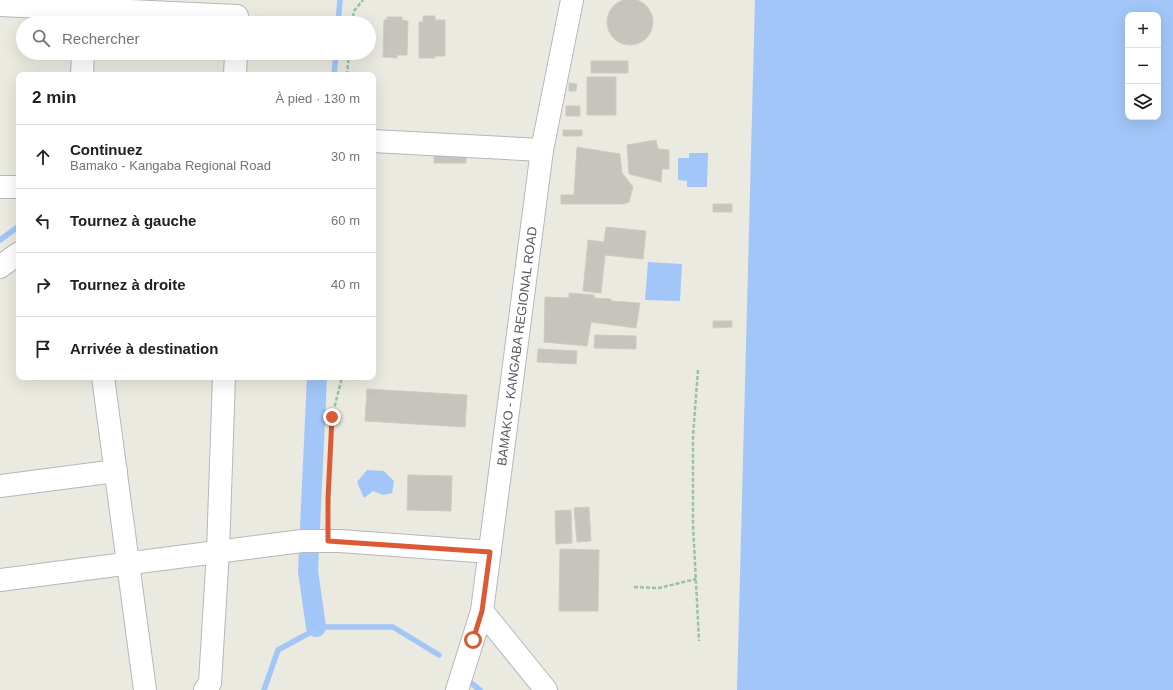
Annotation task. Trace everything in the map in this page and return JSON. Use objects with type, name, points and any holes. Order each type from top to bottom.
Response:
[{"type":"street","name":"BAMAKO - KANGABA REGIONAL ROAD","points":[[457,690],[482,611],[542,150],[572,0]]},
{"type":"street","points":[[0,5],[84,11],[237,13]]},
{"type":"street","points":[[82,72],[83,60]]},
{"type":"street","points":[[235,72],[236,60]]},
{"type":"street","points":[[376,141],[542,150]]},
{"type":"street","points":[[0,187],[16,188]]},
{"type":"street","points":[[0,267],[16,255]]},
{"type":"street","points":[[103,380],[144,690]]},
{"type":"street","points":[[205,690],[210,683],[218,551],[224,380]]},
{"type":"street","points":[[0,486],[116,471]]},
{"type":"street","points":[[0,580],[302,541],[334,541],[490,552]]},
{"type":"street","points":[[482,611],[546,690]]},
{"type":"path","points":[[353,16],[354,11],[363,0]]},
{"type":"path","points":[[237,13],[269,16]]},
{"type":"path","points":[[347,72],[348,60]]},
{"type":"path","points":[[698,370],[693,436],[693,524],[699,641]]},
{"type":"path","points":[[334,541],[328,499],[332,417],[341,380]]},
{"type":"path","points":[[634,587],[660,588],[696,579]]},
{"type":"water","points":[[755,0],[1173,0],[1173,690],[737,690]]},
{"type":"water","points":[[689,153],[708,153],[707,187],[687,187],[687,181],[678,180],[678,158],[689,158]]},
{"type":"water","points":[[648,262],[682,264],[680,301],[645,300]]},
{"type":"water","points":[[367,470],[384,471],[394,481],[392,493],[383,495],[373,491],[364,498],[357,482]]},
{"type":"building","points":[[635,-1],[639,0],[649,9],[652,13],[652,31],[643,41],[635,45],[625,45],[617,41],[608,31],[607,17],[611,9],[621,0]]},
{"type":"building","points":[[423,16],[435,16],[435,20],[445,20],[445,56],[435,56],[435,58],[419,58],[419,22],[423,22]]},
{"type":"building","points":[[387,17],[402,17],[402,20],[408,21],[407,55],[397,55],[397,58],[383,57],[384,20],[387,20]]},
{"type":"building","points":[[591,61],[628,61],[628,73],[591,73]]},
{"type":"building","points":[[587,77],[616,77],[616,115],[587,115]]},
{"type":"building","points":[[569,83],[577,84],[576,91],[569,91]]},
{"type":"building","points":[[566,106],[580,106],[580,116],[566,116]]},
{"type":"building","points":[[563,130],[582,130],[582,136],[563,136]]},
{"type":"building","points":[[656,140],[658,149],[669,150],[669,169],[662,169],[661,182],[629,174],[627,145]]},
{"type":"building","points":[[577,147],[620,154],[622,173],[633,187],[629,202],[622,204],[561,204],[561,195],[574,195]]},
{"type":"building","points":[[434,152],[466,152],[466,163],[434,163]]},
{"type":"building","points":[[713,204],[732,204],[732,212],[713,212]]},
{"type":"building","points":[[606,227],[646,231],[643,259],[605,255],[601,293],[583,291],[588,240],[604,242]]},
{"type":"building","points":[[569,293],[594,295],[594,298],[611,299],[611,301],[640,303],[636,328],[591,322],[587,346],[544,342],[545,297],[569,298]]},
{"type":"building","points":[[713,321],[732,321],[732,327],[713,328]]},
{"type":"building","points":[[595,335],[636,336],[636,349],[594,348]]},
{"type":"building","points":[[538,349],[577,351],[576,364],[537,362]]},
{"type":"building","points":[[367,389],[467,395],[465,427],[365,421]]},
{"type":"building","points":[[408,475],[452,476],[451,511],[407,510]]},
{"type":"building","points":[[589,507],[591,541],[577,542],[574,508]]},
{"type":"building","points":[[571,510],[572,543],[556,544],[555,511]]},
{"type":"building","points":[[560,549],[599,550],[598,611],[559,611]]},
{"type":"waterway","points":[[339,16],[340,0]]},
{"type":"waterway","points":[[334,72],[335,60]]},
{"type":"waterway","points":[[0,240],[16,228]]},
{"type":"waterway","points":[[316,627],[308,571],[317,380]]},
{"type":"waterway","points":[[264,690],[278,650],[311,632],[316,627],[393,627],[439,655]]},
{"type":"waterway","points":[[471,683],[480,690]]},
{"type":"route","points":[[332,417],[328,499],[328,541],[490,552],[482,611],[473,640]]}]
